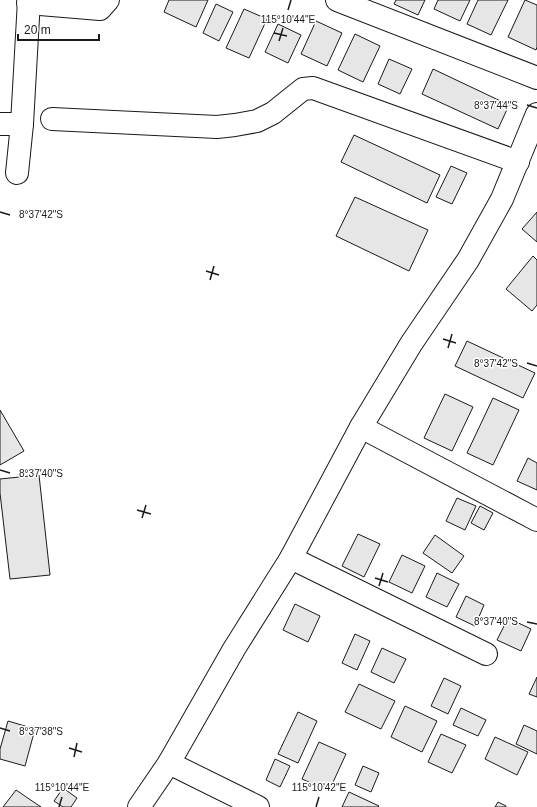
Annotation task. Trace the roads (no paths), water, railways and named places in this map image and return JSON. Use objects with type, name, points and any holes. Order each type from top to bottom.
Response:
[{"type":"street","points":[[17,172],[22,124],[28,2],[100,10],[108,0]]},
{"type":"street","points":[[337,0],[537,78]]},
{"type":"street","points":[[52,119],[217,127],[235,126],[257,121],[274,113],[302,89],[313,88],[518,162]]},
{"type":"street","points":[[139,807],[169,763],[234,649],[291,558],[361,427],[410,344],[468,260],[502,199],[537,114]]},
{"type":"street","points":[[0,124],[22,124]]},
{"type":"street","points":[[361,427],[537,520]]},
{"type":"street","points":[[291,558],[486,654]]},
{"type":"street","points":[[169,763],[258,807]]}]
